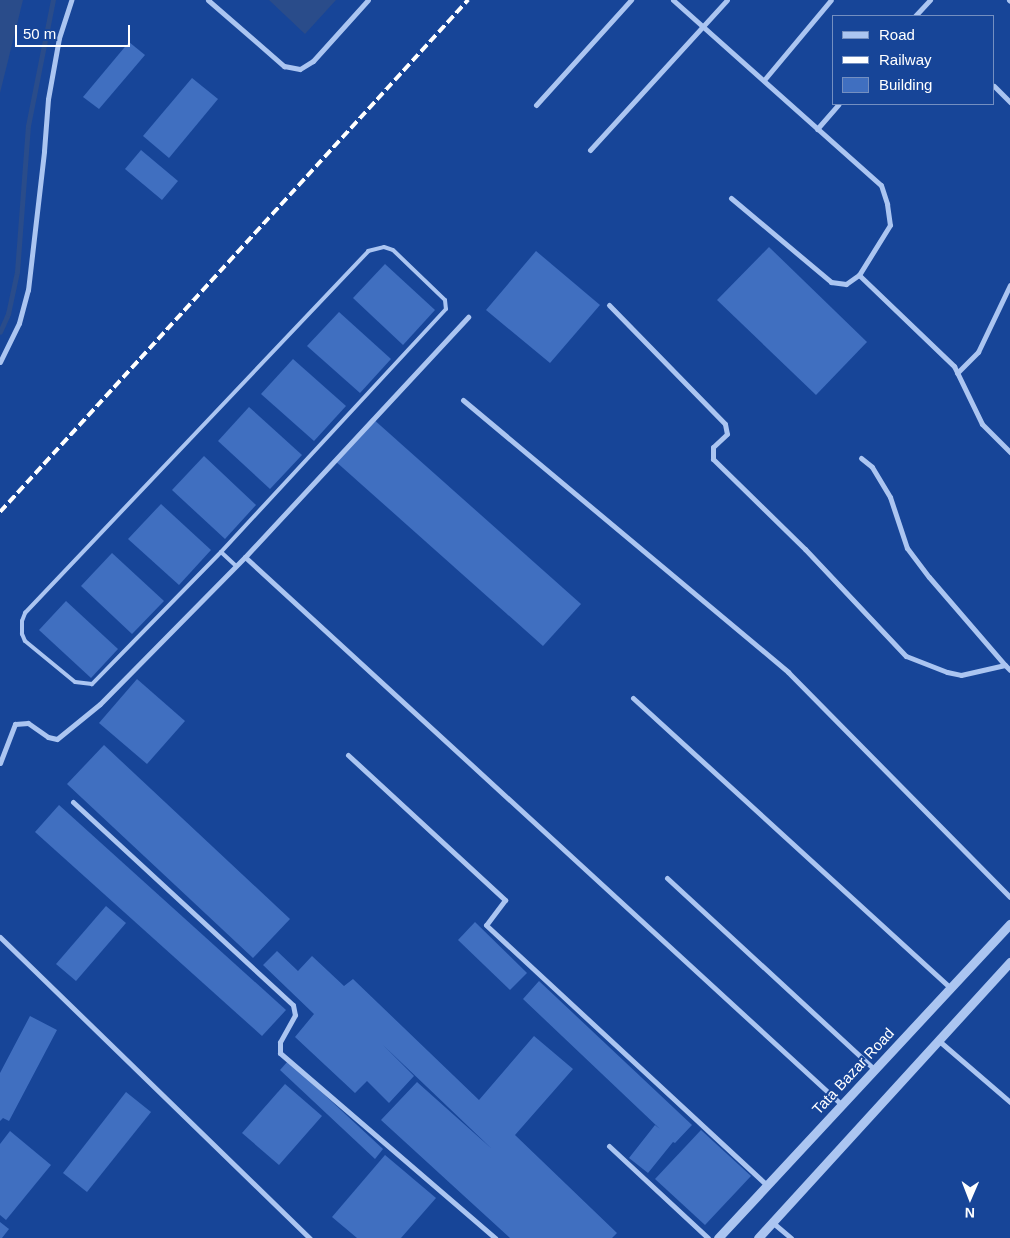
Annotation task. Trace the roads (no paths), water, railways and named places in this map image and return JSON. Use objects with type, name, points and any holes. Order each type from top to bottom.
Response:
[{"type":"street","points":[[0,362],[19,323],[28,290],[48,99],[59,38],[70,0]]},
{"type":"street","points":[[208,0],[284,66],[300,69],[313,61],[368,0]]},
{"type":"street","points":[[536,105],[631,0]]},
{"type":"street","points":[[673,0],[881,185],[888,204],[890,225],[859,275],[846,284],[831,282],[731,198]]},
{"type":"street","points":[[590,150],[727,0]]},
{"type":"street","points":[[764,80],[831,0]]},
{"type":"street","points":[[919,15],[930,0]]},
{"type":"street","points":[[995,87],[1010,102]]},
{"type":"street","points":[[817,129],[838,105]]},
{"type":"street","points":[[859,275],[954,366],[982,424],[1010,452]]},
{"type":"street","points":[[957,373],[978,352],[1010,285]]},
{"type":"street","points":[[609,305],[725,424],[727,434],[713,447],[713,459],[805,550],[906,656],[961,676],[1005,666]]},
{"type":"street","points":[[0,763],[15,724],[20,722],[28,723],[48,737],[57,739],[81,721],[246,557],[468,318]]},
{"type":"street","points":[[463,400],[788,672],[1010,897]]},
{"type":"street","points":[[861,458],[872,467],[890,497],[907,548],[929,577],[1010,670]]},
{"type":"street","points":[[246,557],[842,1105]]},
{"type":"street","points":[[633,698],[949,987]]},
{"type":"street","points":[[348,754],[505,900],[486,925],[766,1184]]},
{"type":"street","points":[[73,802],[293,1005],[295,1015],[280,1042],[280,1053],[495,1238]]},
{"type":"street","points":[[667,878],[874,1069]]},
{"type":"street","name":"Tata Bazar Road","points":[[718,1238],[949,987],[1010,924]]},
{"type":"street","points":[[0,937],[310,1238]]},
{"type":"street","points":[[758,1238],[1010,962]]},
{"type":"street","points":[[938,1040],[1010,1102]]},
{"type":"street","points":[[609,1146],[708,1238]]},
{"type":"street","points":[[772,1222],[791,1238]]},
{"type":"lane","points":[[384,247],[392,250],[445,300],[446,309],[220,552],[92,684],[75,682],[25,641],[22,634],[22,622],[25,613],[368,251],[384,247]]},
{"type":"lane","points":[[220,552],[236,566]]},
{"type":"water","points":[[0,0],[23,0],[0,93]]},
{"type":"water","points":[[269,0],[336,0],[305,34]]},
{"type":"waterway","points":[[0,332],[8,314],[17,272],[28,126],[53,0]]},
{"type":"railway","points":[[0,512],[468,0]]}]
